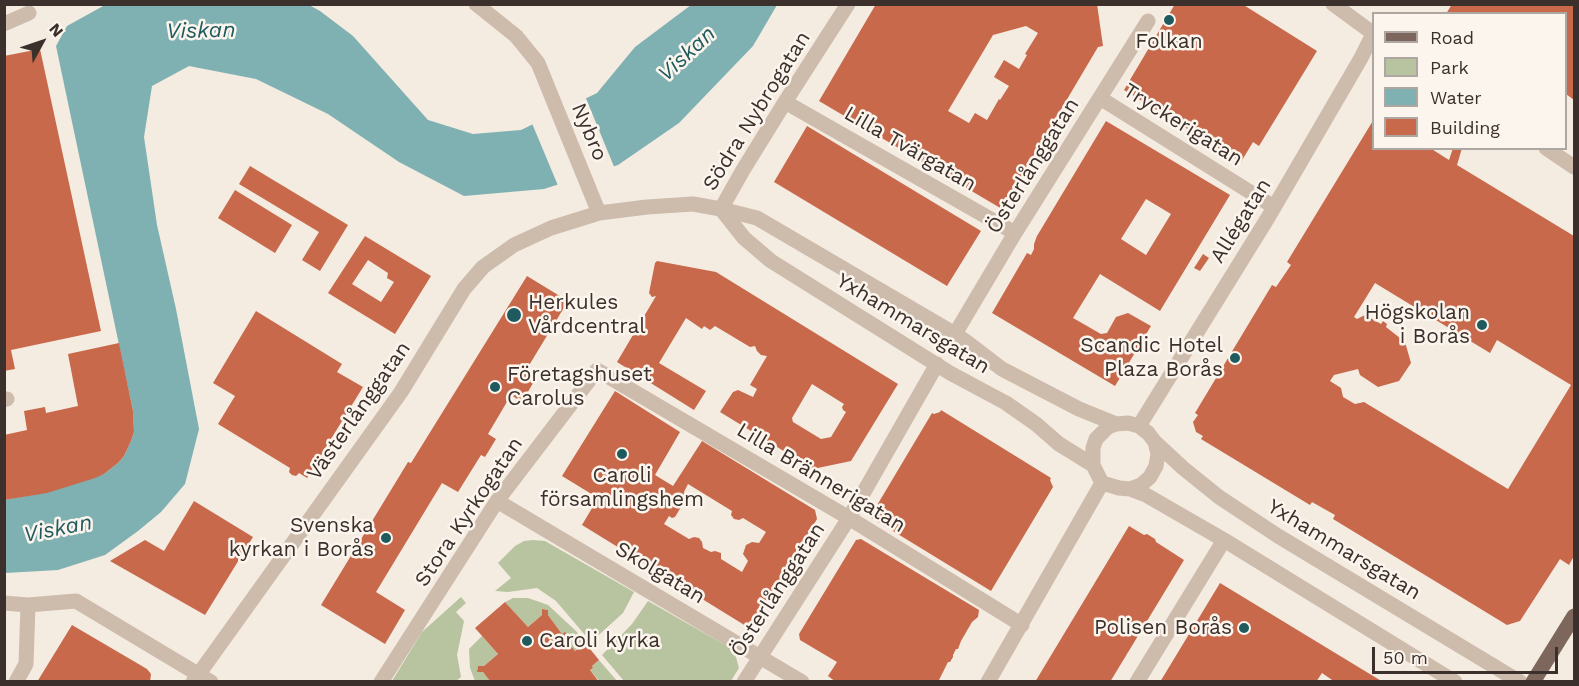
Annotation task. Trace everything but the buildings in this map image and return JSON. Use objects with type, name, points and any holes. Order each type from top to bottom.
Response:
[{"type":"main road","points":[[1533,681],[1575,616]]},
{"type":"street","name":"Södra Nybrogatan","points":[[721,208],[784,102],[848,4]]},
{"type":"street","points":[[1333,4],[1372,33]]},
{"type":"street","name":"Nybro","points":[[478,5],[516,36],[538,63],[599,213]]},
{"type":"street","points":[[4,24],[30,13]]},
{"type":"street","name":"Österlånggatan","points":[[955,334],[1015,233],[1148,21]]},
{"type":"street","name":"Allégatan","points":[[1139,426],[1274,207],[1372,36]]},
{"type":"street","name":"Tryckerigatan","points":[[1100,98],[1274,207]]},
{"type":"street","name":"Lilla Tvärgatan","points":[[784,102],[1015,233]]},
{"type":"street","points":[[1549,150],[1575,167]]},
{"type":"street","name":"Yxhammarsgatan","points":[[599,213],[693,204],[721,208],[757,218],[955,334],[1002,369],[1079,409],[1116,424]]},
{"type":"street","name":"Yxhammarsgatan","points":[[721,208],[744,238],[771,261],[937,364],[1006,403],[1059,444],[1093,465]]},
{"type":"street","name":"Västerlånggatan","points":[[201,679],[401,392],[464,289],[483,267],[514,245],[551,228],[599,213]]},
{"type":"street","name":"Österlånggatan","points":[[744,681],[849,518],[937,364]]},
{"type":"street","name":"Lilla Brännerigatan","points":[[597,370],[849,518],[1022,625]]},
{"type":"street","name":"Stora Kyrkogatan","points":[[381,681],[497,501],[597,370]]},
{"type":"street","points":[[1130,489],[1141,485],[1150,477],[1156,466],[1158,454],[1155,442],[1139,426],[1128,423],[1116,424],[1108,427],[1096,440],[1093,448],[1093,465],[1102,483],[1146,495],[1455,681]]},
{"type":"street","name":"Yxhammarsgatan","points":[[1155,442],[1219,497],[1278,536],[1520,681]]},
{"type":"street","points":[[988,681],[1102,483]]},
{"type":"street","name":"Skolgatan","points":[[497,501],[802,681]]},
{"type":"street","points":[[1137,681],[1224,540]]},
{"type":"street","points":[[4,603],[28,605],[76,601],[201,679]]},
{"type":"street","points":[[16,681],[26,664],[28,605]]},
{"type":"green space","points":[[524,541],[545,541],[634,592],[623,613],[591,642],[556,601],[537,588],[508,592],[495,591],[511,578],[498,563],[515,546]]},
{"type":"green space","points":[[461,597],[466,603],[456,612],[464,621],[457,655],[461,677],[456,681],[392,681],[422,632]]},
{"type":"green space","points":[[513,598],[528,598],[548,605],[576,631],[586,644],[575,651],[565,638],[567,636],[562,634],[548,615],[548,610],[542,609],[542,615],[528,627],[505,602]]},
{"type":"green space","points":[[648,601],[734,650],[739,668],[731,681],[624,681],[602,655],[632,624]]},
{"type":"green space","points":[[482,636],[498,654],[484,666],[478,666],[477,672],[483,672],[491,681],[475,681],[470,668],[469,649]]},
{"type":"green space","points":[[599,660],[617,681],[599,681],[590,670]]},
{"type":"water","name":"Viskan","points":[[105,5],[309,5],[353,36],[428,120],[473,134],[521,130],[597,93],[635,47],[691,5],[777,5],[753,46],[679,123],[618,165],[544,189],[464,196],[399,162],[328,114],[256,79],[189,66],[152,86],[144,137],[157,225],[199,429],[185,484],[161,512],[105,555],[58,570],[5,573],[4,500],[47,492],[104,474],[124,456],[134,432],[133,411],[56,46],[67,26]]},
{"type":"pier","points":[[585,96],[615,169],[559,188],[531,121]]},
{"type":"place","name":"Folkan","points":[[1169,20]]},
{"type":"place","name":"Herkules Vårdcentral","points":[[514,315]]},
{"type":"place","name":"Högskolan i Borås","points":[[1482,325]]},
{"type":"place","name":"Scandic Hotel Plaza Borås","points":[[1235,358]]},
{"type":"place","name":"Företagshuset Carolus","points":[[495,387]]},
{"type":"place","name":"Caroli församlingshem","points":[[622,454]]},
{"type":"place","name":"Svenska kyrkan i Borås","points":[[386,538]]},
{"type":"place","name":"Polisen Borås","points":[[1244,628]]},
{"type":"place","name":"Caroli kyrka","points":[[527,641]]}]
